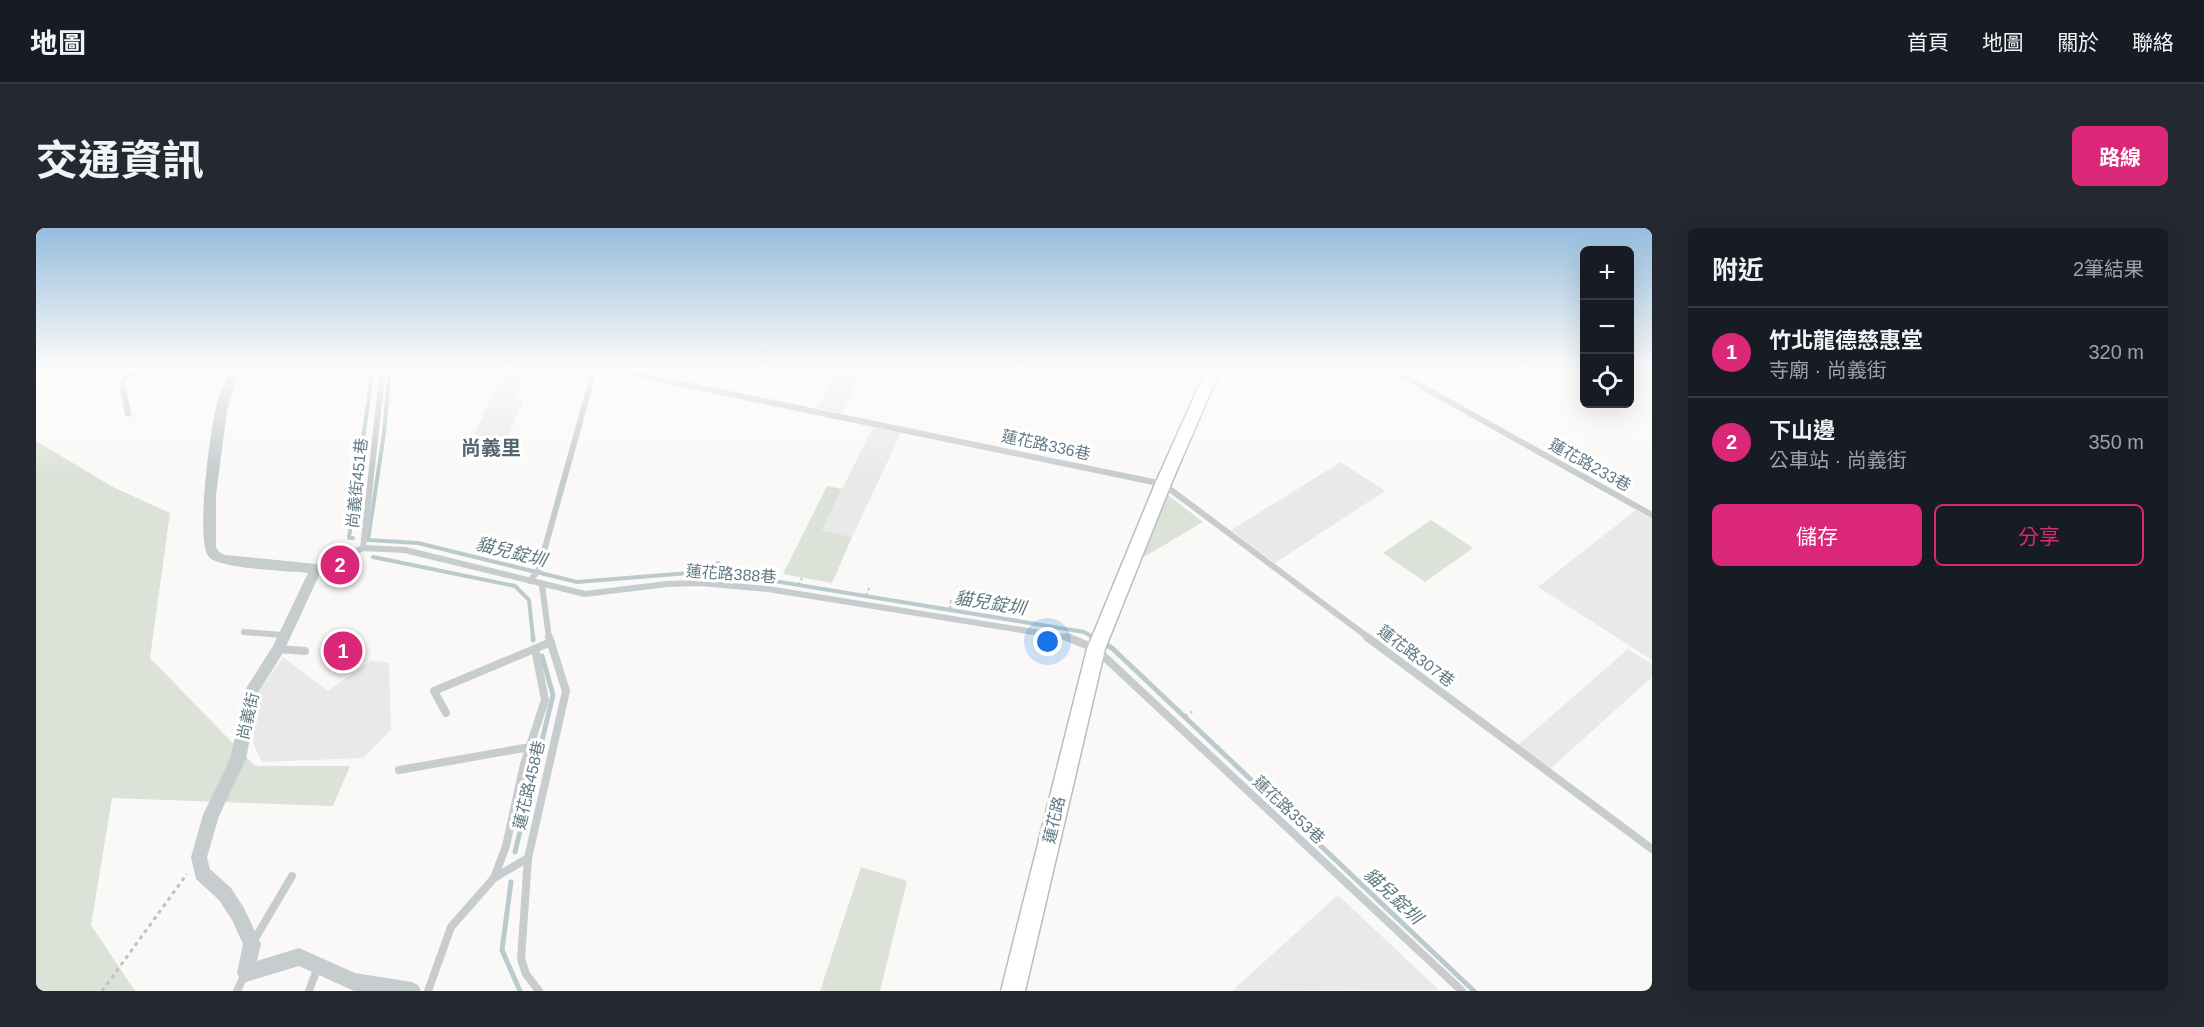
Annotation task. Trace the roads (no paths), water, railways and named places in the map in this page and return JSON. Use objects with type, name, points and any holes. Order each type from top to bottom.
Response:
[{"type":"street","points":[[223,404],[210,495],[210,547],[214,555],[223,560],[316,569]]},
{"type":"street","name":"蓮花路","points":[[1013,991],[1099,641],[1198,404]]},
{"type":"street","name":"尚義街","points":[[252,944],[238,914],[225,894],[202,873],[199,857],[211,815],[238,759],[252,690],[281,642],[316,569]]},
{"type":"street","points":[[252,944],[246,973],[299,957],[354,982],[412,991]]},
{"type":"lane","points":[[126,404],[128,414]]},
{"type":"lane","name":"尚義街451巷","points":[[316,569],[363,548],[379,404]]},
{"type":"lane","points":[[530,581],[538,569],[585,404]]},
{"type":"lane","name":"蓮花路336巷","points":[[777,404],[1163,484]]},
{"type":"lane","name":"蓮花路233巷","points":[[1453,404],[1652,514]]},
{"type":"lane","name":"蓮花路307巷","points":[[1163,484],[1652,849]]},
{"type":"lane","name":"蓮花路388巷","points":[[363,548],[405,550],[585,594],[667,584],[713,584],[768,589],[1099,641]]},
{"type":"lane","points":[[713,584],[718,564]]},
{"type":"lane","name":"蓮花路458巷","points":[[539,991],[526,974],[521,959],[528,858],[566,691],[550,642],[542,585]]},
{"type":"lane","points":[[244,632],[304,651]]},
{"type":"lane","name":"蓮花路353巷","points":[[1099,641],[1462,991]]},
{"type":"lane","points":[[446,713],[434,691],[550,642]]},
{"type":"lane","points":[[494,878],[506,846],[530,747],[545,700],[535,649]]},
{"type":"lane","points":[[399,770],[530,747]]},
{"type":"lane","points":[[428,991],[451,927],[494,878],[528,858]]},
{"type":"lane","points":[[252,944],[292,876]]},
{"type":"lane","points":[[309,991],[318,966]]},
{"type":"lane","points":[[237,991],[246,973]]},
{"type":"waterway","name":"貓兒錠圳","points":[[353,538],[349,538],[368,404]]},
{"type":"waterway","name":"貓兒錠圳","points":[[387,404],[368,540],[418,543],[577,582],[714,571],[1084,632],[1095,638],[1092,637]]},
{"type":"waterway","points":[[373,557],[515,586],[529,600],[533,638]]},
{"type":"waterway","name":"貓兒錠圳","points":[[1103,643],[1112,648],[1474,991]]},
{"type":"waterway","points":[[515,852],[553,695],[542,656]]},
{"type":"waterway","points":[[511,882],[502,950],[520,991]]},
{"type":"place","name":"下山邊","points":[[340,565]]},
{"type":"place","name":"竹北龍德慈惠堂","points":[[343,651]]},
{"type":"district","name":"尚義里","points":[[491,448]]}]
